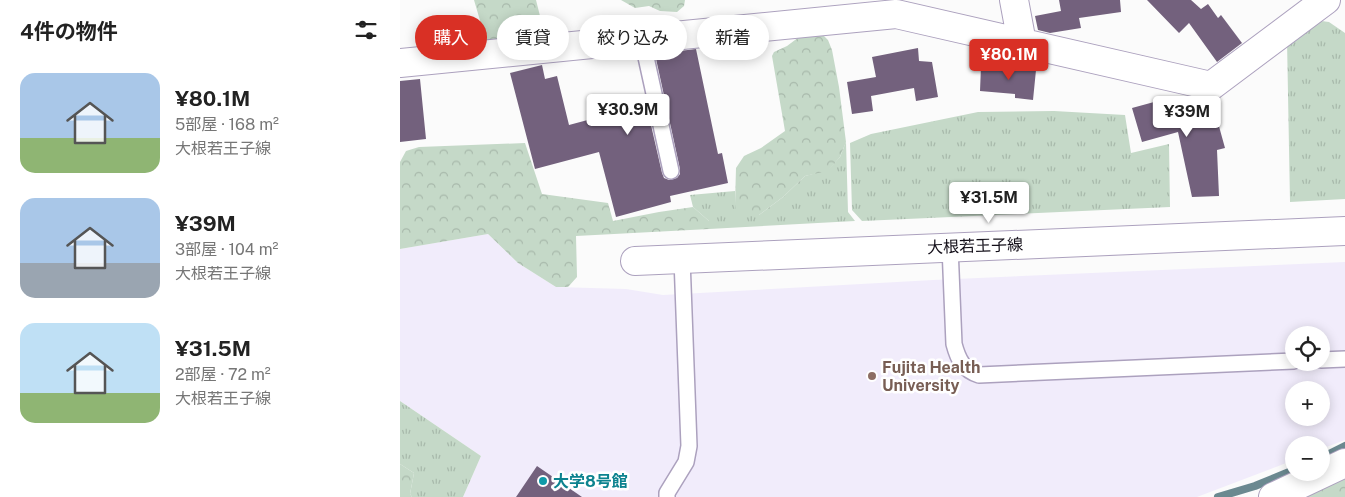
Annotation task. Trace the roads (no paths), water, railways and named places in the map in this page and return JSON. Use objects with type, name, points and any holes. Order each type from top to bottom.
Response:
[{"type":"street","points":[[1014,0],[1022,42]]},
{"type":"street","points":[[687,35],[896,14],[1211,86],[1327,0],[1345,10]]},
{"type":"street","points":[[400,63],[579,45]]},
{"type":"street","name":"大根若王子線","points":[[635,261],[1345,231]]},
{"type":"street","points":[[1273,497],[1345,463]]},
{"type":"lane","points":[[647,60],[671,171]]},
{"type":"lane","points":[[950,247],[954,344],[957,358],[964,367],[979,375],[1285,361]]},
{"type":"lane","points":[[667,497],[667,493],[686,462],[689,446],[682,259]]},
{"type":"lane","points":[[1330,360],[1345,359]]},
{"type":"waterway","points":[[1330,454],[1345,446]]},
{"type":"waterway","points":[[1218,497],[1255,486],[1285,474]]},
{"type":"place","name":"Fujita Health University","points":[[872,376]]},
{"type":"place","name":"大学8号館","points":[[543,481]]}]
